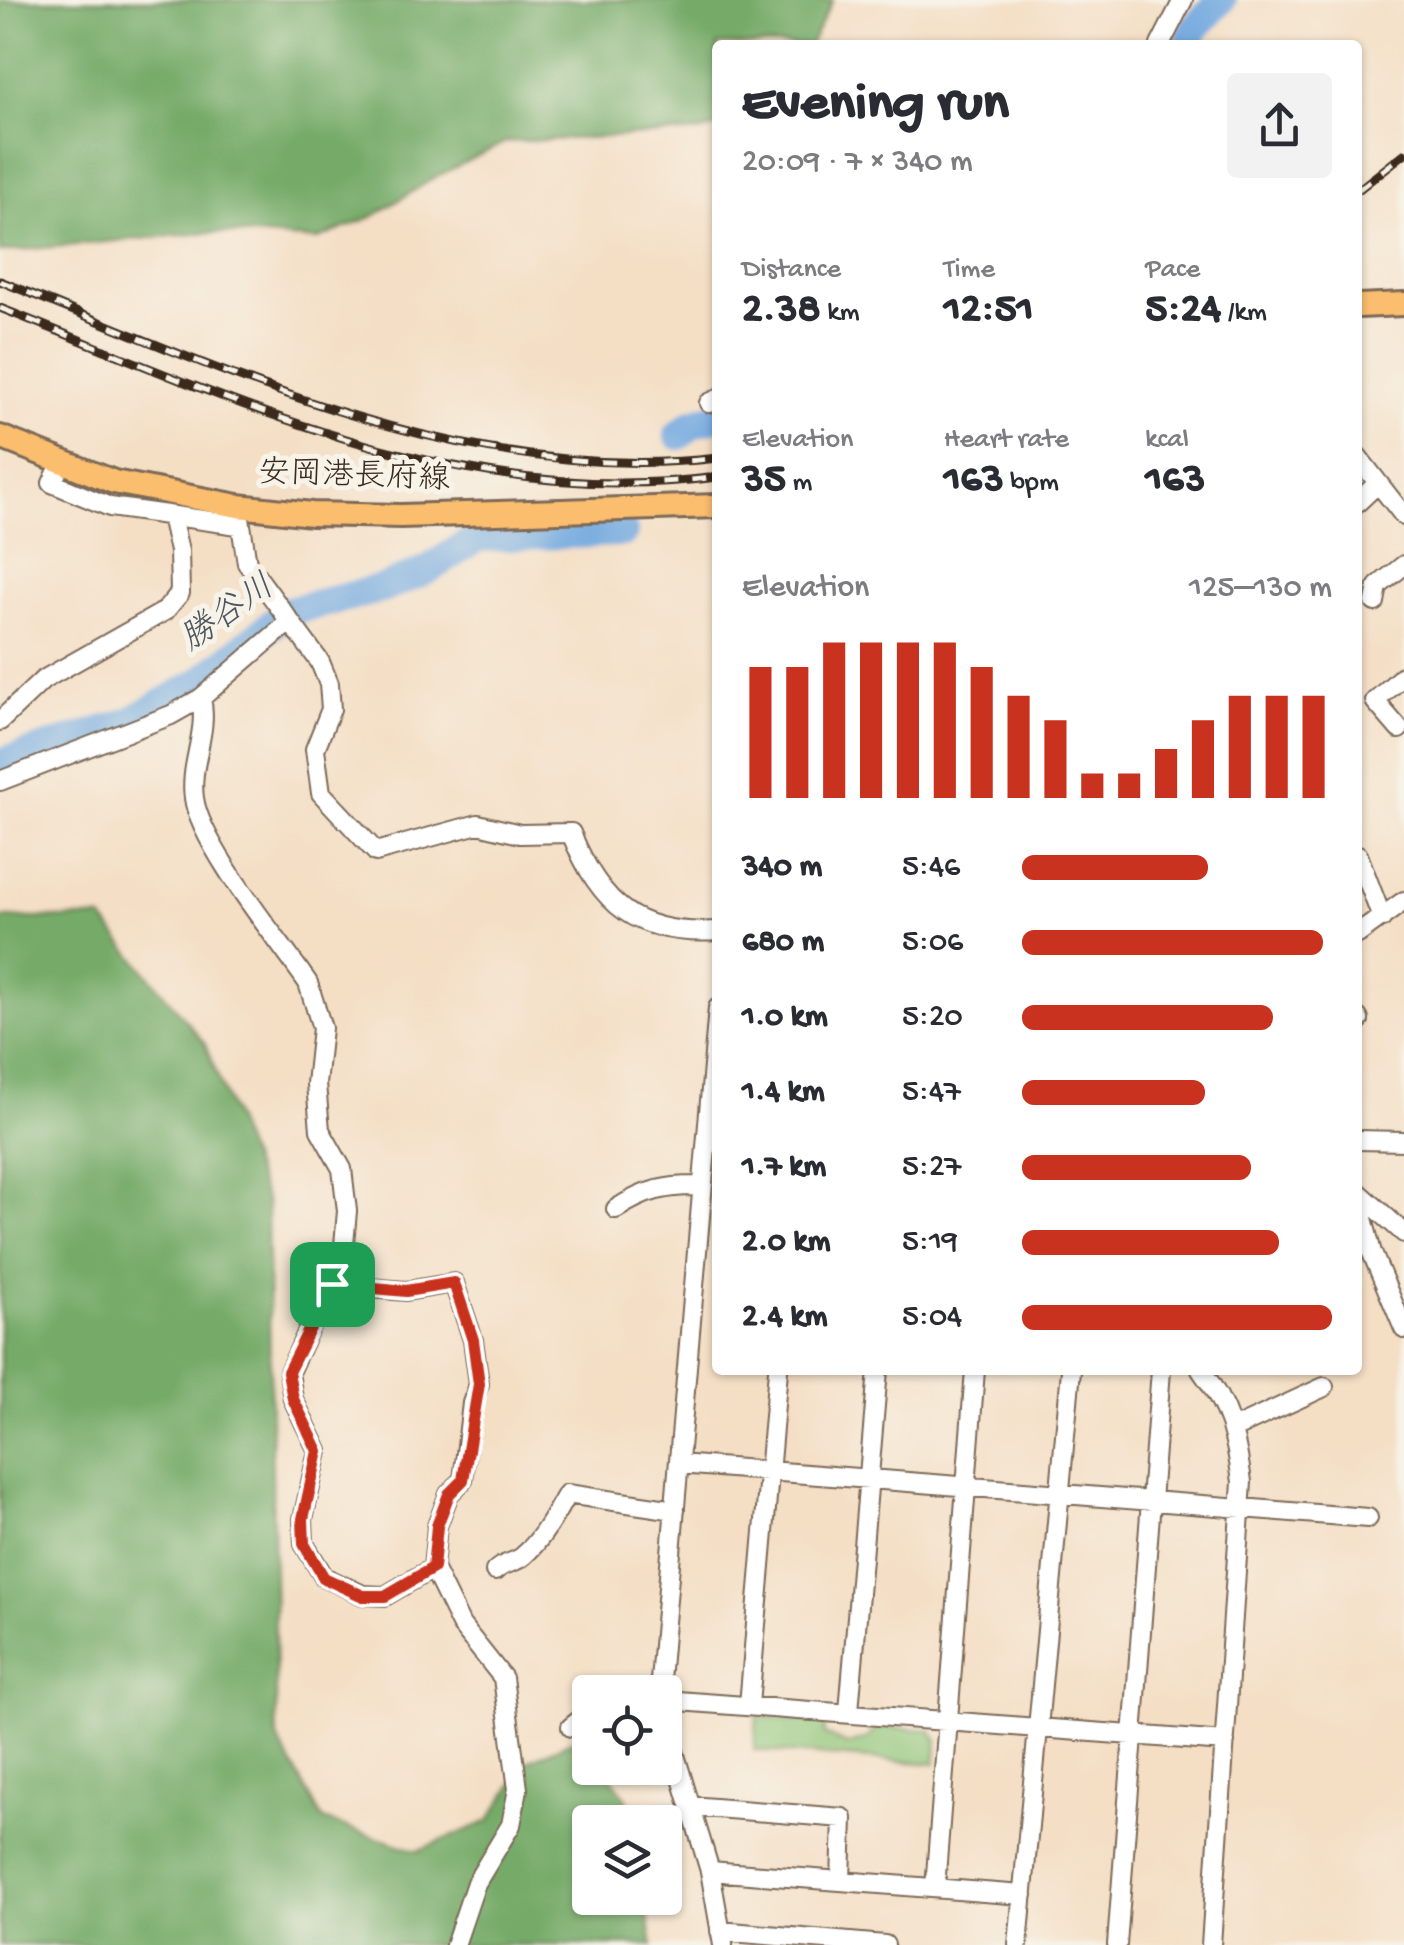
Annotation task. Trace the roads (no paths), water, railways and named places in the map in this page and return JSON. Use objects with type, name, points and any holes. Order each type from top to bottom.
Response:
[{"type":"main road","points":[[1362,306],[1404,304]]},
{"type":"main road","name":"安岡港長府線","points":[[0,437],[114,482],[238,516],[401,516],[712,506]]},
{"type":"street","points":[[1163,40],[1183,0]]},
{"type":"street","points":[[1362,462],[1404,516]]},
{"type":"street","points":[[61,464],[52,483],[110,507],[171,516],[238,516],[246,564],[320,662],[329,684],[331,710],[315,749],[321,794],[376,852],[478,824],[520,834],[572,833],[599,888],[628,916],[669,930],[712,931]]},
{"type":"street","points":[[1362,498],[1378,484]]},
{"type":"street","points":[[0,721],[43,680],[165,611],[180,594],[180,551],[171,516]]},
{"type":"street","points":[[1375,602],[1378,586],[1404,565]]},
{"type":"street","points":[[0,781],[138,730],[201,698],[283,617]]},
{"type":"street","points":[[1399,729],[1375,701],[1404,675]]},
{"type":"street","points":[[201,698],[203,724],[192,771],[200,827],[308,983],[320,1009],[322,1028],[316,1084],[320,1130],[342,1169],[347,1211],[343,1256],[288,1372],[293,1399],[318,1451],[303,1519],[304,1544],[324,1578],[363,1596],[385,1596],[433,1568]]},
{"type":"street","points":[[1362,866],[1382,918]]},
{"type":"street","points":[[1362,931],[1404,901]]},
{"type":"street","points":[[660,1675],[712,1075]]},
{"type":"street","points":[[1362,1140],[1404,1141]]},
{"type":"street","points":[[616,1209],[640,1194],[667,1185],[702,1186]]},
{"type":"street","points":[[1362,1199],[1404,1233]]},
{"type":"street","points":[[1362,1213],[1372,1254],[1404,1330]]},
{"type":"street","points":[[698,1230],[712,1231]]},
{"type":"street","points":[[332,1284],[406,1291],[454,1283],[473,1340],[479,1384],[463,1480],[449,1494],[437,1526],[433,1568],[461,1625],[504,1678],[518,1789],[512,1825],[476,1882],[455,1945]]},
{"type":"street","points":[[749,1705],[778,1375]]},
{"type":"street","points":[[849,1711],[878,1375]]},
{"type":"street","points":[[935,1888],[975,1375]]},
{"type":"street","points":[[1018,1945],[1070,1375]]},
{"type":"street","points":[[1117,1945],[1161,1375]]},
{"type":"street","points":[[1204,1375],[1226,1406],[1235,1428],[1242,1506],[1211,1945]]},
{"type":"street","points":[[1235,1428],[1324,1387]]},
{"type":"street","points":[[678,1464],[1368,1518]]},
{"type":"street","points":[[494,1572],[502,1563],[520,1559],[546,1531],[567,1494],[675,1510]]},
{"type":"street","points":[[682,1701],[1225,1742]]},
{"type":"street","points":[[682,1779],[710,1871],[722,1938],[886,1945]]},
{"type":"street","points":[[690,1806],[842,1818],[841,1881]]},
{"type":"street","points":[[710,1871],[1023,1894]]},
{"type":"waterway","name":"勝谷川","points":[[1191,40],[1194,29],[1221,0]]},
{"type":"waterway","name":"勝谷川","points":[[679,435],[692,424],[712,418]]},
{"type":"waterway","name":"勝谷川","points":[[0,763],[130,722],[199,683],[288,611],[385,588],[429,569],[478,537],[623,532]]},
{"type":"railway","points":[[1362,187],[1404,154]]},
{"type":"railway","points":[[0,281],[260,385],[440,439],[532,455],[624,462],[712,458]]},
{"type":"railway","points":[[0,308],[262,411],[349,440],[437,463],[528,478],[621,483],[712,477]]}]
